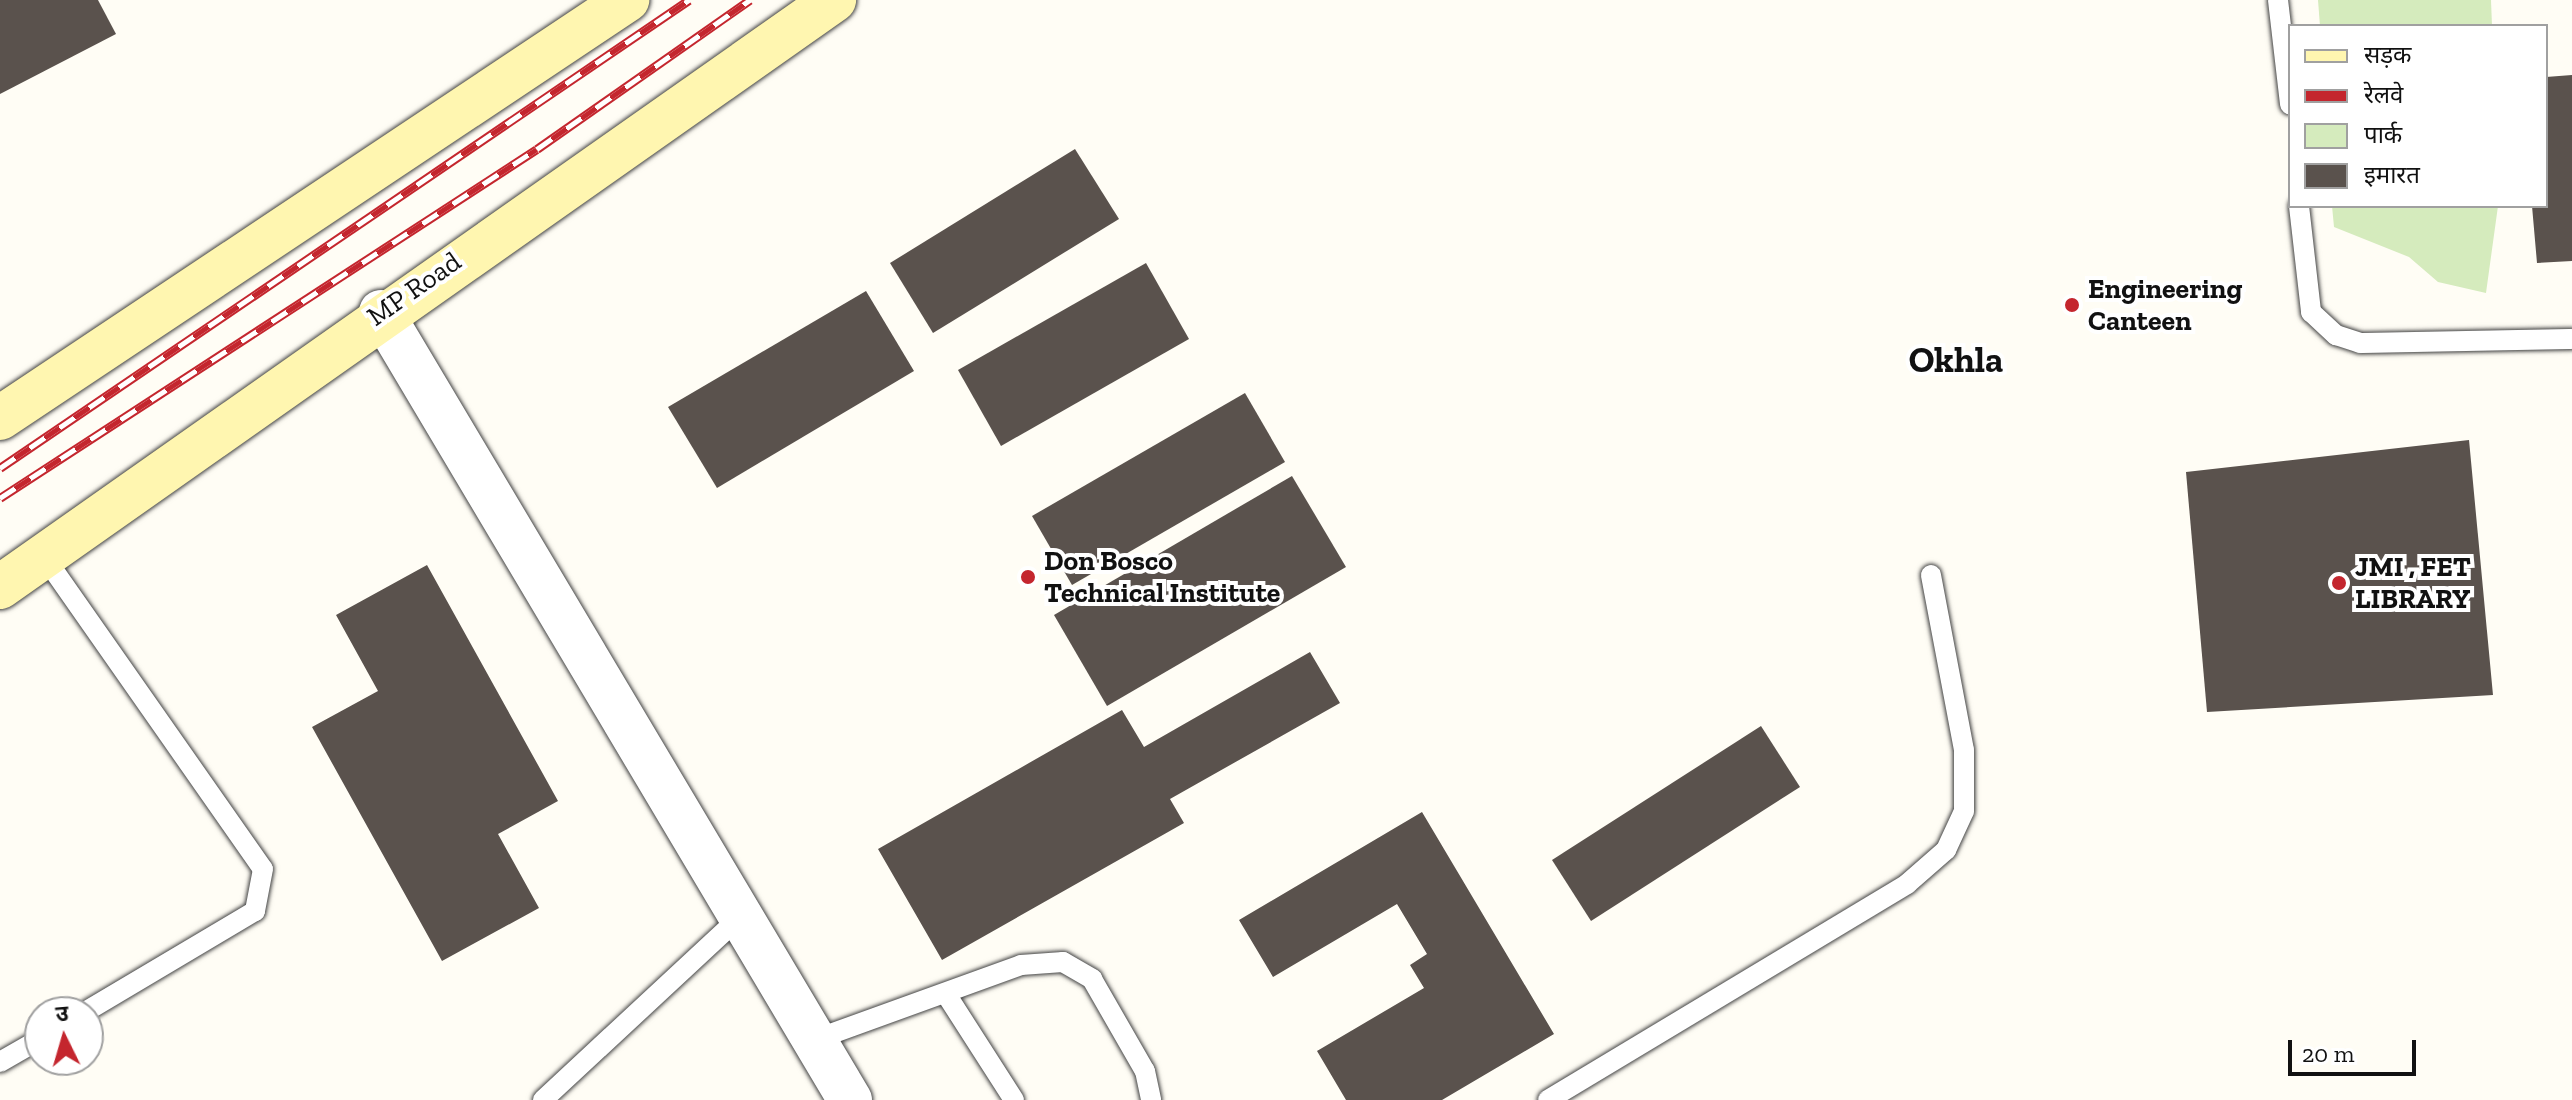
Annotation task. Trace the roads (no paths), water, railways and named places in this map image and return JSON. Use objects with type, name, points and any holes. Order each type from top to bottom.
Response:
[{"type":"main road","points":[[0,418],[627,0]]},
{"type":"main road","name":"MP Road","points":[[0,587],[381,312],[834,0]]},
{"type":"street","points":[[381,312],[850,1100]]},
{"type":"lane","points":[[2278,0],[2288,87]]},
{"type":"lane","points":[[2299,208],[2311,312],[2336,335],[2360,343],[2572,339]]},
{"type":"lane","points":[[43,555],[263,869],[255,911],[104,1001]]},
{"type":"lane","points":[[1548,1100],[1907,884],[1946,850],[1964,811],[1964,750],[1931,575]]},
{"type":"lane","points":[[543,1100],[741,916]]},
{"type":"lane","points":[[814,1040],[1021,965],[1075,966],[1092,979],[1145,1071],[1151,1100]]},
{"type":"lane","points":[[946,994],[1014,1100]]},
{"type":"lane","points":[[0,1062],[24,1048]]},
{"type":"railway","points":[[0,468],[689,0]]},
{"type":"railway","points":[[0,498],[537,149],[750,0]]},
{"type":"place","name":"Engineering Canteen","points":[[2072,305]]},
{"type":"place","name":"Don Bosco Technical Institute","points":[[1028,577]]},
{"type":"place","name":"JMI , FET LIBRARY","points":[[2339,583]]},
{"type":"district","name":"Okhla","points":[[1956,360]]}]
